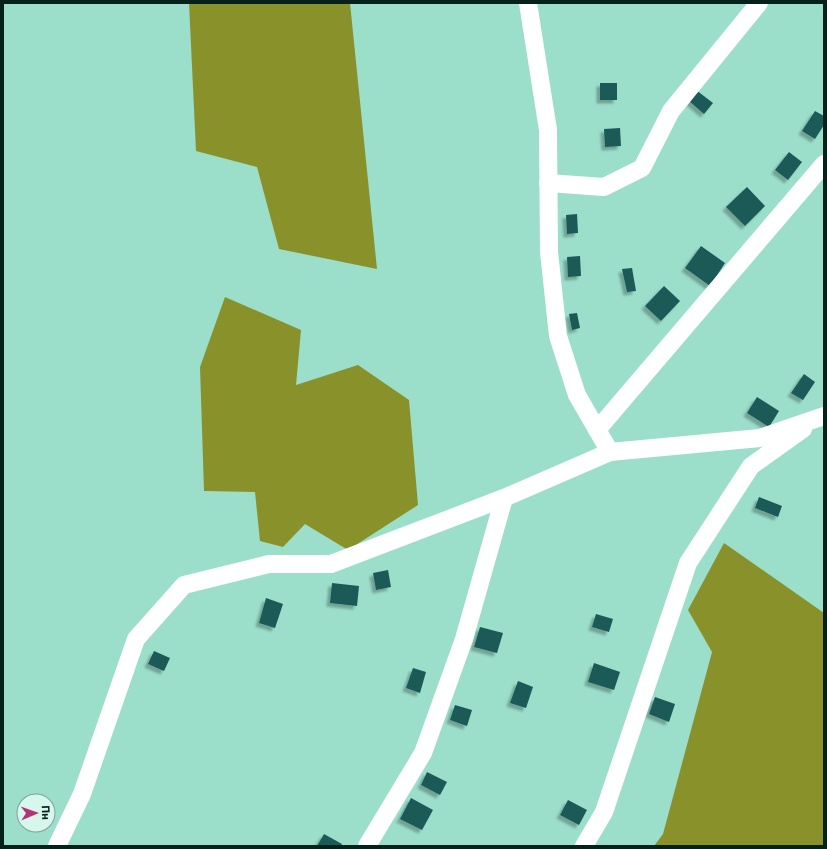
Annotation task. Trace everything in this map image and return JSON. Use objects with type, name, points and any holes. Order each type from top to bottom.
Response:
[{"type":"street","points":[[528,3],[548,130],[549,252],[558,336],[577,395],[610,452]]},
{"type":"street","points":[[548,183],[604,187],[642,168],[671,111],[759,3]]},
{"type":"street","points":[[597,430],[824,164]]},
{"type":"street","points":[[57,846],[82,794],[136,640],[184,585],[269,564],[331,564],[504,498],[610,452],[760,438],[820,417]]},
{"type":"street","points":[[584,846],[604,812],[688,562],[751,466],[820,417]]},
{"type":"street","points":[[366,846],[423,753],[464,639],[504,498]]},
{"type":"green space","points":[[189,3],[350,3],[377,269],[279,249],[257,167],[196,151]]},
{"type":"green space","points":[[225,297],[301,330],[296,385],[358,365],[409,400],[418,505],[348,550],[305,524],[283,547],[260,541],[255,492],[204,491],[200,367]]},
{"type":"green space","points":[[724,543],[824,613],[824,846],[654,846],[663,834],[712,652],[688,610]]},
{"type":"building","points":[[600,83],[617,83],[617,100],[600,100]]},
{"type":"building","points":[[696,90],[713,103],[704,114],[688,100]]},
{"type":"building","points":[[815,111],[824,116],[824,125],[815,139],[802,131]]},
{"type":"building","points":[[620,128],[621,146],[605,147],[604,129]]},
{"type":"building","points":[[789,152],[802,162],[788,180],[775,170]]},
{"type":"building","points":[[747,187],[765,206],[745,226],[726,207]]},
{"type":"building","points":[[577,214],[578,233],[567,234],[566,215]]},
{"type":"building","points":[[701,246],[725,263],[710,286],[685,268]]},
{"type":"building","points":[[580,256],[581,276],[568,277],[567,257]]},
{"type":"building","points":[[632,268],[636,291],[627,292],[622,269]]},
{"type":"building","points":[[664,286],[680,301],[661,321],[645,306]]},
{"type":"building","points":[[577,313],[580,328],[572,330],[569,314]]},
{"type":"building","points":[[804,374],[815,382],[803,400],[791,393]]},
{"type":"building","points":[[757,397],[779,411],[769,427],[747,413]]},
{"type":"building","points":[[759,497],[782,506],[778,517],[755,508]]},
{"type":"building","points":[[388,570],[391,587],[376,590],[373,573]]},
{"type":"building","points":[[332,583],[359,586],[357,606],[330,603]]},
{"type":"building","points":[[266,598],[283,604],[275,628],[259,623]]},
{"type":"building","points":[[596,614],[613,619],[609,632],[592,627]]},
{"type":"building","points":[[480,627],[503,633],[497,653],[474,647]]},
{"type":"building","points":[[154,651],[170,658],[164,671],[148,664]]},
{"type":"building","points":[[594,663],[620,672],[614,690],[588,682]]},
{"type":"building","points":[[413,668],[426,672],[420,693],[406,688]]},
{"type":"building","points":[[518,681],[533,687],[526,708],[510,703]]},
{"type":"building","points":[[655,697],[675,704],[669,722],[649,714]]},
{"type":"building","points":[[455,705],[472,710],[467,726],[450,720]]},
{"type":"building","points":[[427,772],[447,782],[440,795],[421,785]]},
{"type":"building","points":[[411,798],[433,810],[422,830],[400,819]]},
{"type":"building","points":[[568,800],[587,810],[579,825],[560,815]]},
{"type":"building","points":[[324,834],[342,844],[341,846],[317,846]]}]
